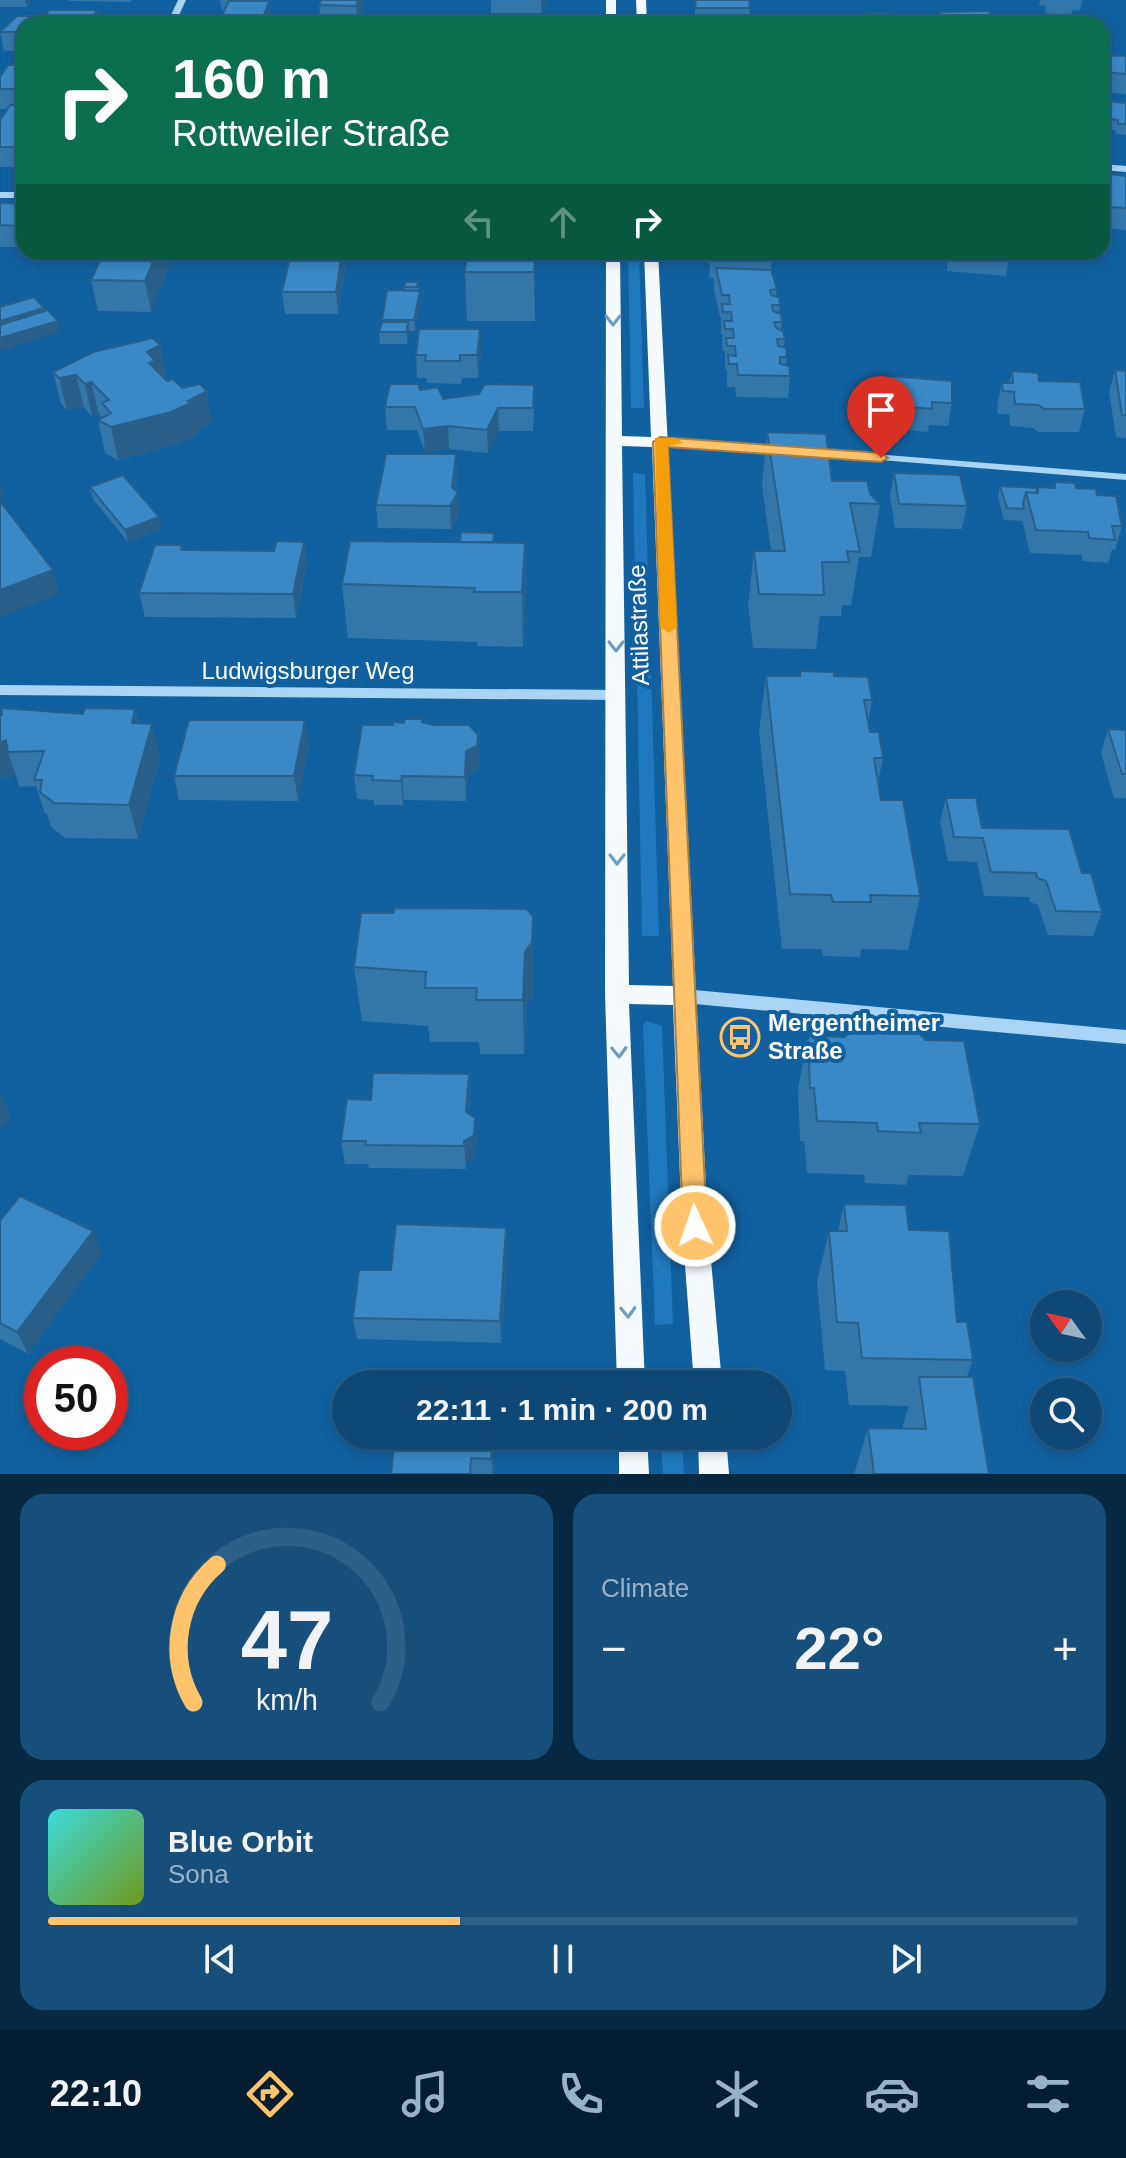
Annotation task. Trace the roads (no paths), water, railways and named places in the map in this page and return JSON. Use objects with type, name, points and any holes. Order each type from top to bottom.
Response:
[{"type":"main road","name":"Attilastraße","points":[[613,260],[617,994],[630,1370]]},
{"type":"main road","name":"Attilastraße","points":[[651,260],[695,1226],[707,1370]]},
{"type":"main road","points":[[614,441],[660,442]]},
{"type":"main road","points":[[617,994],[684,996]]},
{"type":"main road","points":[[633,1450],[634,1474]]},
{"type":"main road","points":[[713,1450],[714,1474]]},
{"type":"street","points":[[660,442],[1126,477]]},
{"type":"street","name":"Ludwigsburger Weg","points":[[0,690],[616,695]]},
{"type":"street","points":[[684,996],[1126,1037]]},
{"type":"place","name":"Mergentheimer Straße","points":[[740,1037]]}]
